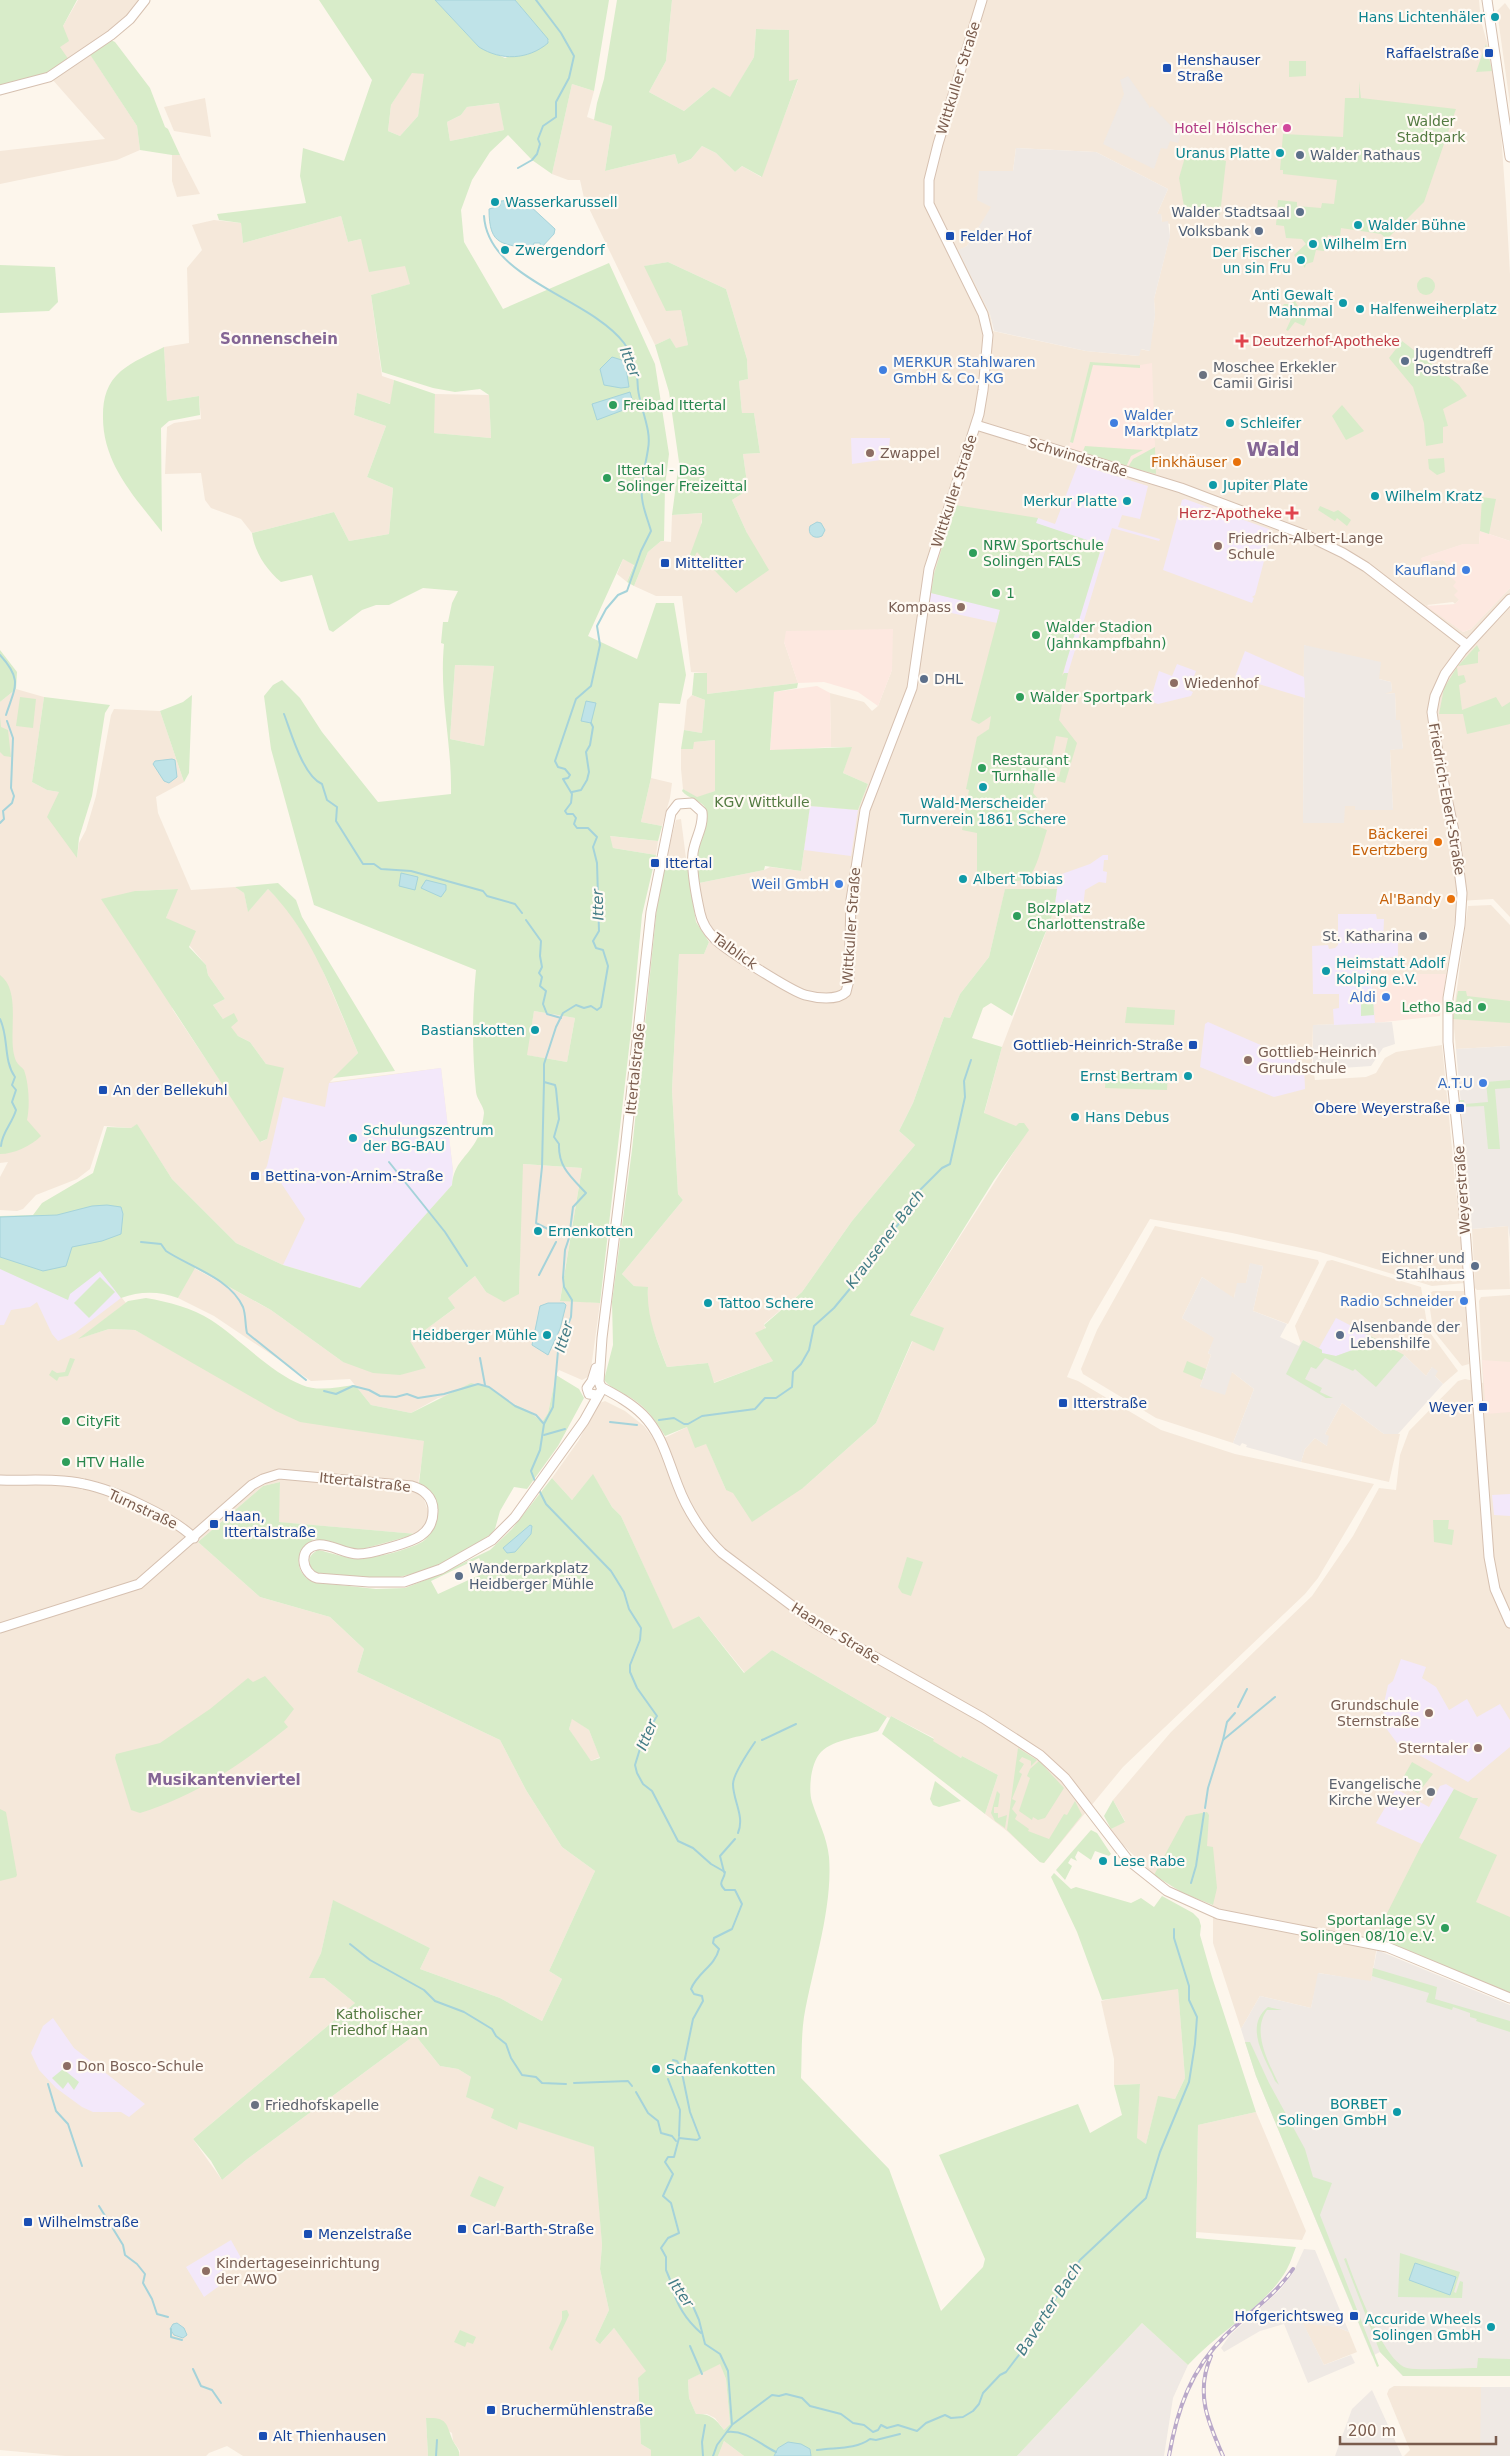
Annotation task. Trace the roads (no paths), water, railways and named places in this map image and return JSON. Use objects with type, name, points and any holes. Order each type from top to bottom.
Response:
[{"type":"main road","points":[[0,90],[49,77],[112,35],[130,19],[145,0]]},
{"type":"main road","name":"Wittkuller Straße","points":[[846,992],[849,980],[851,900],[865,810],[912,688],[929,569],[976,425],[983,390],[987,324],[984,314],[929,204],[928,188],[942,127],[982,0]]},
{"type":"main road","points":[[1487,4],[1510,157]]},
{"type":"main road","name":"Schwindstraße","points":[[976,425],[1182,488],[1299,533],[1343,553],[1366,567],[1467,645]]},
{"type":"main road","name":"Friedrich-Ebert-Straße","points":[[1463,903],[1454,831],[1439,760],[1432,712],[1435,696],[1442,679],[1467,645],[1510,599]]},
{"type":"main road","name":"Talblick","points":[[678,804],[692,803],[702,812],[702,827],[693,851],[694,872],[700,914],[706,928],[716,941],[786,986],[806,995],[836,997],[846,992]]},
{"type":"main road","name":"Ittertalstraße","points":[[194,1538],[252,1485],[279,1474],[412,1486],[422,1490],[432,1504],[431,1524],[418,1538],[379,1550],[357,1554],[317,1545],[307,1550],[304,1559],[307,1572],[317,1578],[404,1582],[441,1569],[492,1540],[515,1516],[573,1436],[596,1389],[641,1015],[651,912],[671,813],[678,804]]},
{"type":"main road","name":"Weyerstraße","points":[[1463,903],[1448,998],[1448,1042],[1459,1152],[1490,1565],[1495,1588],[1510,1623]]},
{"type":"main road","name":"Haaner Straße","points":[[596,1389],[630,1404],[643,1415],[656,1433],[685,1502],[722,1553],[815,1623],[983,1718],[1040,1755],[1064,1778],[1118,1849],[1142,1873],[1167,1891],[1196,1906],[1222,1915],[1387,1947],[1510,1998]]},
{"type":"main road","name":"Turnstraße","points":[[0,1480],[84,1484],[132,1500],[180,1526],[194,1538]]},
{"type":"main road","points":[[0,1628],[134,1586],[194,1538]]},
{"type":"water","points":[[435,0],[515,0],[548,39],[548,43],[532,53],[514,57],[487,52],[479,47]]},
{"type":"water","points":[[521,199],[522,204],[528,204],[555,229],[554,234],[541,248],[540,243],[534,243],[533,247],[536,250],[500,242],[492,231],[489,209],[500,206],[501,201]]},
{"type":"water","points":[[612,357],[625,361],[629,387],[621,388],[604,385],[600,369]]},
{"type":"water","name":"Freibad Ittertal","points":[[630,392],[634,406],[597,420],[592,404]]},
{"type":"water","points":[[817,522],[821,523],[825,530],[822,536],[814,537],[810,534],[809,529],[810,526]]},
{"type":"water","points":[[586,701],[596,703],[591,723],[581,721]]},
{"type":"water","points":[[175,760],[177,777],[169,783],[164,781],[153,764],[155,761]]},
{"type":"water","points":[[401,873],[418,877],[415,890],[399,886]]},
{"type":"water","points":[[426,880],[446,885],[446,890],[441,897],[421,888]]},
{"type":"water","points":[[107,1205],[121,1207],[123,1214],[121,1234],[102,1241],[72,1247],[66,1266],[43,1271],[0,1257],[0,1217],[57,1215],[92,1206]]},
{"type":"water","points":[[548,1303],[564,1303],[566,1305],[560,1329],[548,1355],[532,1345],[540,1306]]},
{"type":"water","points":[[530,1525],[532,1526],[531,1534],[515,1552],[507,1553],[503,1548]]},
{"type":"water","points":[[1415,2263],[1456,2277],[1450,2295],[1409,2280]]},
{"type":"water","points":[[177,2323],[184,2328],[187,2335],[183,2338],[174,2335],[170,2329],[173,2324]]},
{"type":"water","points":[[788,2442],[801,2444],[810,2449],[811,2456],[774,2456],[778,2448]]},
{"type":"waterway","name":"Itter","points":[[518,168],[532,160],[537,154],[540,144],[538,139],[543,126],[556,117],[556,102],[569,78],[574,56],[561,33],[536,0]]},
{"type":"waterway","name":"Itter","points":[[484,216],[490,238],[503,256],[521,272],[608,327],[624,343],[636,366],[639,396],[649,442],[642,479],[642,492],[643,506],[651,531],[641,551],[627,591],[618,595],[606,609],[597,626],[600,645],[591,686],[576,699],[555,761],[558,767],[565,769],[570,775],[568,778],[563,779],[572,794],[571,803],[565,811],[567,814],[573,814],[576,818],[574,824],[577,828],[588,828],[597,837],[593,847],[597,863],[599,931],[593,941],[596,948],[603,950],[608,966],[601,1007],[597,1010],[591,1006],[584,1008],[576,1005],[563,1013],[556,1027],[544,1064],[544,1082],[555,1085],[556,1089],[559,1119],[554,1137],[559,1144],[561,1159],[566,1171],[586,1193],[573,1207],[569,1238],[565,1250],[563,1278],[564,1287],[572,1300],[571,1317],[558,1351],[553,1407],[544,1424],[540,1450],[531,1471],[536,1484]]},
{"type":"waterway","points":[[0,655],[12,671],[15,684],[6,715]]},
{"type":"waterway","points":[[284,714],[303,763],[315,779],[322,784],[327,800],[337,807],[336,821],[363,864],[374,864],[381,869],[411,871],[483,891],[487,896],[515,904],[522,913]]},
{"type":"waterway","points":[[0,823],[4,819],[3,811],[12,803],[14,796],[11,788],[13,738],[7,721]]},
{"type":"waterway","points":[[572,792],[581,790],[587,780],[589,772],[586,752],[590,745],[593,727],[591,723]]},
{"type":"waterway","points":[[526,920],[541,941],[540,956],[542,967],[539,973],[542,977],[540,986],[546,991],[543,1004],[547,1014],[561,1018]]},
{"type":"waterway","points":[[0,1019],[3,1026],[7,1056],[15,1077],[12,1085],[16,1090],[12,1102],[16,1110],[3,1136],[1,1146]]},
{"type":"waterway","name":"Krausener Bach","points":[[659,1420],[674,1418],[684,1424],[688,1424],[702,1416],[755,1409],[765,1398],[776,1398],[792,1387],[793,1372],[801,1364],[809,1350],[814,1326],[834,1308],[858,1279],[871,1257],[901,1221],[917,1193],[942,1168],[950,1164],[965,1097],[964,1081],[971,1060]]},
{"type":"waterway","points":[[544,1082],[542,1167],[536,1223],[552,1231]]},
{"type":"waterway","points":[[389,1162],[445,1232],[467,1266]]},
{"type":"waterway","points":[[141,1242],[161,1244],[166,1251],[209,1274],[229,1288],[243,1307],[247,1333],[306,1380]]},
{"type":"waterway","points":[[539,1275],[556,1242]]},
{"type":"waterway","points":[[480,1358],[485,1385]]},
{"type":"waterway","points":[[324,1391],[336,1394],[353,1386],[369,1390],[380,1396],[396,1397],[407,1394],[418,1398],[444,1394],[478,1384],[489,1387],[515,1406],[536,1415],[544,1424]]},
{"type":"waterway","name":"Krausener Bach","points":[[610,1422],[637,1425]]},
{"type":"waterway","name":"Krausener Bach","points":[[544,1435],[565,1429]]},
{"type":"waterway","name":"Itter","points":[[539,1490],[546,1504],[611,1571],[624,1592],[629,1609],[641,1628],[640,1640],[630,1665],[630,1672],[637,1688],[657,1716],[643,1739],[635,1765],[637,1773],[643,1784],[652,1791],[678,1841],[693,1848],[711,1864],[725,1872],[721,1885],[725,1890],[735,1890],[742,1904],[732,1929],[714,1938],[713,1943],[719,1949],[717,1955],[697,1978],[691,1989],[694,1994],[702,1996],[703,2001],[693,2019],[682,2073],[690,2112],[700,2138],[697,2140],[679,2138],[674,2157],[668,2157],[665,2162],[673,2174],[663,2196],[671,2203],[679,2233],[668,2238],[661,2248],[666,2257],[666,2270],[671,2282],[692,2304],[699,2320],[705,2344],[720,2354],[728,2371],[732,2425],[717,2445],[713,2456]]},
{"type":"waterway","points":[[1238,1707],[1247,1689]]},
{"type":"waterway","name":"Baverter Bach","points":[[1205,1808],[1208,1788],[1223,1740],[1275,1697]]},
{"type":"waterway","points":[[1223,1740],[1227,1722],[1235,1713]]},
{"type":"waterway","points":[[762,1740],[796,1724]]},
{"type":"waterway","points":[[738,1833],[740,1821],[733,1784],[736,1774],[755,1742]]},
{"type":"waterway","name":"Baverter Bach","points":[[1191,1883],[1196,1866],[1204,1813]]},
{"type":"waterway","points":[[724,1872],[720,1856],[735,1839]]},
{"type":"waterway","name":"Baverter Bach","points":[[733,2424],[772,2395],[786,2394],[802,2398],[810,2406],[841,2414],[853,2423],[864,2425],[873,2432],[878,2430],[881,2425],[887,2428],[898,2425],[917,2431],[926,2423],[945,2415],[951,2418],[963,2417],[973,2411],[979,2404],[983,2393],[1000,2375],[1006,2372],[1025,2347],[1080,2260],[1146,2198],[1160,2152],[1189,2082],[1195,2044],[1197,2017],[1189,2000],[1189,1986],[1174,1938],[1174,1929]]},
{"type":"waterway","points":[[350,1944],[370,1960],[424,1990],[435,2001],[464,2012],[492,2029],[496,2036],[506,2044],[511,2058],[522,2075],[536,2077],[542,2083],[566,2084]]},
{"type":"waterway","points":[[673,2060],[677,2061],[682,2069]]},
{"type":"waterway","points":[[668,2079],[680,2110],[679,2136]]},
{"type":"waterway","points":[[574,2083],[628,2081],[632,2086]]},
{"type":"waterway","points":[[48,2084],[56,2111],[68,2124],[82,2166]]},
{"type":"waterway","points":[[636,2092],[648,2113],[658,2121],[661,2133],[672,2136],[676,2141]]},
{"type":"waterway","points":[[99,2206],[123,2245],[125,2255],[137,2264],[145,2274],[143,2283],[152,2299],[157,2314],[168,2317]]},
{"type":"waterway","points":[[671,2282],[675,2297],[682,2310],[701,2333]]},
{"type":"waterway","points":[[171,2329],[171,2337],[182,2340]]},
{"type":"waterway","points":[[690,2346],[702,2374]]},
{"type":"waterway","points":[[193,2369],[201,2386],[212,2390],[221,2403]]},
{"type":"waterway","points":[[703,2456],[702,2442],[705,2425]]},
{"type":"waterway","points":[[727,2432],[747,2435],[776,2452]]},
{"type":"waterway","points":[[817,2450],[851,2447],[870,2439],[876,2440],[900,2434]]},
{"type":"waterway","points":[[436,2456],[437,2440]]},
{"type":"railway","points":[[1169,2456],[1181,2407],[1194,2376],[1203,2362],[1225,2336],[1278,2288],[1293,2269]]},
{"type":"railway","points":[[1211,2356],[1204,2382],[1205,2407],[1223,2456]]},
{"type":"place","name":"Hans Lichtenhäler","points":[[1495,17]]},
{"type":"place","name":"Raffaelstraße","points":[[1489,53]]},
{"type":"place","name":"Henshauser Straße","points":[[1167,68]]},
{"type":"place","name":"Hotel Hölscher","points":[[1287,128]]},
{"type":"place","name":"Uranus Platte","points":[[1280,153]]},
{"type":"place","name":"Walder Rathaus","points":[[1300,155]]},
{"type":"place","name":"Wasserkarussell","points":[[495,202]]},
{"type":"place","name":"Walder Stadtsaal","points":[[1300,212]]},
{"type":"place","name":"Walder Bühne","points":[[1358,225]]},
{"type":"place","name":"Volksbank","points":[[1259,231]]},
{"type":"place","name":"Felder Hof","points":[[950,236]]},
{"type":"place","name":"Wilhelm Ern","points":[[1313,244]]},
{"type":"place","name":"Zwergendorf","points":[[505,250]]},
{"type":"place","name":"Der Fischer un sin Fru","points":[[1301,260]]},
{"type":"place","name":"Anti Gewalt Mahnmal","points":[[1343,303]]},
{"type":"place","name":"Halfenweiherplatz","points":[[1360,309]]},
{"type":"place","name":"Deutzerhof-Apotheke","points":[[1242,341]]},
{"type":"place","name":"Jugendtreff Poststraße","points":[[1405,361]]},
{"type":"place","name":"MERKUR Stahlwaren GmbH & Co. KG","points":[[883,370]]},
{"type":"place","name":"Moschee Erkekler Camii Girisi","points":[[1203,375]]},
{"type":"place","name":"Freibad Ittertal","points":[[613,405]]},
{"type":"place","name":"Walder Marktplatz","points":[[1114,423]]},
{"type":"place","name":"Schleifer","points":[[1230,423]]},
{"type":"place","name":"Zwappel","points":[[870,453]]},
{"type":"place","name":"Finkhäuser","points":[[1237,462]]},
{"type":"place","name":"Ittertal - Das Solinger Freizeittal","points":[[607,478]]},
{"type":"place","name":"Jupiter Plate","points":[[1213,485]]},
{"type":"place","name":"Wilhelm Kratz","points":[[1375,496]]},
{"type":"place","name":"Merkur Platte","points":[[1127,501]]},
{"type":"place","name":"Herz-Apotheke","points":[[1292,513]]},
{"type":"place","name":"Friedrich-Albert-Lange Schule","points":[[1218,546]]},
{"type":"place","name":"NRW Sportschule Solingen FALS","points":[[973,553]]},
{"type":"place","name":"Mittelitter","points":[[665,563]]},
{"type":"place","name":"Kaufland","points":[[1466,570]]},
{"type":"place","name":"1","points":[[996,593]]},
{"type":"place","name":"Kompass","points":[[961,607]]},
{"type":"place","name":"Walder Stadion (Jahnkampfbahn)","points":[[1036,635]]},
{"type":"place","name":"DHL","points":[[924,679]]},
{"type":"place","name":"Wiedenhof","points":[[1174,683]]},
{"type":"place","name":"Walder Sportpark","points":[[1020,697]]},
{"type":"place","name":"Restaurant Turnhalle","points":[[982,768]]},
{"type":"place","name":"Wald-Merscheider Turnverein 1861 Schere","points":[[983,787]]},
{"type":"place","name":"Bäckerei Evertzberg","points":[[1438,842]]},
{"type":"place","name":"Ittertal","points":[[655,863]]},
{"type":"place","name":"Albert Tobias","points":[[963,879]]},
{"type":"place","name":"Weil GmbH","points":[[839,884]]},
{"type":"place","name":"Al'Bandy","points":[[1451,899]]},
{"type":"place","name":"Bolzplatz Charlottenstraße","points":[[1017,916]]},
{"type":"place","name":"St. Katharina","points":[[1423,936]]},
{"type":"place","name":"Heimstatt Adolf Kolping e.V.","points":[[1326,971]]},
{"type":"place","name":"Aldi","points":[[1386,997]]},
{"type":"place","name":"Letho Bad","points":[[1482,1007]]},
{"type":"place","name":"Bastianskotten","points":[[535,1030]]},
{"type":"place","name":"Gottlieb-Heinrich-Straße","points":[[1193,1045]]},
{"type":"place","name":"Gottlieb-Heinrich Grundschule","points":[[1248,1060]]},
{"type":"place","name":"Ernst Bertram","points":[[1188,1076]]},
{"type":"place","name":"A.T.U","points":[[1483,1083]]},
{"type":"place","name":"An der Bellekuhl","points":[[103,1090]]},
{"type":"place","name":"Obere Weyerstraße","points":[[1460,1108]]},
{"type":"place","name":"Hans Debus","points":[[1075,1117]]},
{"type":"place","name":"Schulungszentrum der BG-BAU","points":[[353,1138]]},
{"type":"place","name":"Bettina-von-Arnim-Straße","points":[[255,1176]]},
{"type":"place","name":"Ernenkotten","points":[[538,1231]]},
{"type":"place","name":"Eichner und Stahlhaus","points":[[1475,1266]]},
{"type":"place","name":"Radio Schneider","points":[[1464,1301]]},
{"type":"place","name":"Tattoo Schere","points":[[708,1303]]},
{"type":"place","name":"Heidberger Mühle","points":[[547,1335]]},
{"type":"place","name":"Alsenbande der Lebenshilfe","points":[[1340,1335]]},
{"type":"place","name":"Itterstraße","points":[[1063,1403]]},
{"type":"place","name":"Weyer","points":[[1483,1407]]},
{"type":"place","name":"CityFit","points":[[66,1421]]},
{"type":"place","name":"HTV Halle","points":[[66,1462]]},
{"type":"place","name":"Haan, Ittertalstraße","points":[[214,1524]]},
{"type":"place","name":"Wanderparkplatz Heidberger Mühle","points":[[459,1576]]},
{"type":"place","name":"Grundschule Sternstraße","points":[[1429,1713]]},
{"type":"place","name":"Sterntaler","points":[[1478,1748]]},
{"type":"place","name":"Evangelische Kirche Weyer","points":[[1431,1792]]},
{"type":"place","name":"Lese Rabe","points":[[1103,1861]]},
{"type":"place","name":"Sportanlage SV Solingen 08/10 e.V.","points":[[1445,1928]]},
{"type":"place","name":"Don Bosco-Schule","points":[[67,2066]]},
{"type":"place","name":"Schaafenkotten","points":[[656,2069]]},
{"type":"place","name":"Friedhofskapelle","points":[[255,2105]]},
{"type":"place","name":"BORBET Solingen GmbH","points":[[1397,2112]]},
{"type":"place","name":"Wilhelmstraße","points":[[28,2222]]},
{"type":"place","name":"Carl-Barth-Straße","points":[[462,2229]]},
{"type":"place","name":"Menzelstraße","points":[[308,2234]]},
{"type":"place","name":"Kindertageseinrichtung der AWO","points":[[206,2271]]},
{"type":"place","name":"Hofgerichtsweg","points":[[1354,2316]]},
{"type":"place","name":"Accuride Wheels Solingen GmbH","points":[[1491,2327]]},
{"type":"place","name":"Bruchermühlenstraße","points":[[491,2410]]},
{"type":"place","name":"Alt Thienhausen","points":[[263,2436]]},
{"type":"district","name":"Sonnenschein","points":[[279,339]]},
{"type":"district","name":"Wald","points":[[1273,449]]},
{"type":"district","name":"Musikantenviertel","points":[[224,1780]]},
{"type":"park label","name":"Walder Stadtpark","points":[[1431,130]]},
{"type":"park label","name":"KGV Wittkulle","points":[[762,802]]},
{"type":"park label","name":"Katholischer Friedhof Haan","points":[[379,2022]]}]
